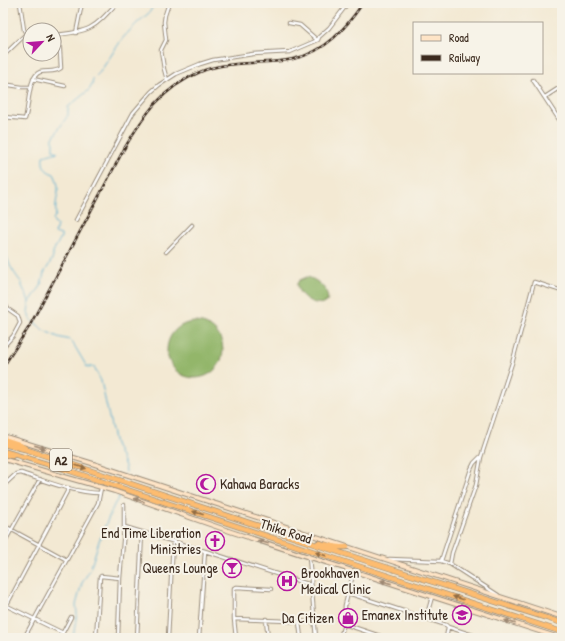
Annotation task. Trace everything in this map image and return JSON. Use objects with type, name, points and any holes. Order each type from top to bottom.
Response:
[{"type":"highway","points":[[3,439],[22,445],[28,450]]},
{"type":"highway","name":"Thika Road","points":[[3,444],[28,450],[562,623]]},
{"type":"highway","name":"Thika Road","points":[[3,451],[114,489],[125,489],[562,632]]},
{"type":"highway","points":[[3,454],[20,456]]},
{"type":"highway","points":[[312,543],[327,544],[343,548],[347,547]]},
{"type":"main road","name":"Thika Road","points":[[3,436],[120,472],[562,617]]},
{"type":"main road","name":"Thika Road","points":[[3,459],[101,488],[114,489],[123,495],[560,638]]},
{"type":"street","points":[[20,3],[23,22]]},
{"type":"street","points":[[76,33],[82,3]]},
{"type":"street","points":[[62,34],[76,33],[95,26],[117,3]]},
{"type":"street","points":[[167,80],[161,50],[166,40],[164,22],[169,3]]},
{"type":"street","points":[[76,220],[133,112],[151,92],[167,80],[194,66],[213,60],[258,53],[290,52],[318,40],[348,3]]},
{"type":"street","points":[[289,23],[300,25],[318,40]]},
{"type":"street","points":[[3,56],[22,38]]},
{"type":"street","points":[[4,117],[26,118],[30,87],[38,73],[58,70],[62,68],[61,62]]},
{"type":"street","points":[[34,80],[65,86]]},
{"type":"street","points":[[533,80],[562,124]]},
{"type":"street","points":[[3,84],[30,87]]},
{"type":"street","points":[[545,98],[562,86]]},
{"type":"street","points":[[166,252],[192,226]]},
{"type":"street","points":[[450,564],[452,553],[476,485],[481,457],[513,360],[534,282],[562,291]]},
{"type":"street","points":[[3,300],[8,309],[18,316],[20,322],[13,336],[3,347]]},
{"type":"street","points":[[441,561],[471,469],[474,463],[481,457]]},
{"type":"street","points":[[3,486],[19,473],[69,488],[100,493]]},
{"type":"street","points":[[3,545],[40,479]]},
{"type":"street","points":[[3,612],[69,488]]},
{"type":"street","points":[[24,638],[98,503],[101,488]]},
{"type":"street","points":[[118,638],[120,578],[125,527],[124,505]]},
{"type":"street","points":[[3,525],[67,560]]},
{"type":"street","points":[[125,527],[311,585]]},
{"type":"street","points":[[137,638],[142,532]]},
{"type":"street","points":[[168,638],[173,541]]},
{"type":"street","points":[[199,638],[205,551]]},
{"type":"street","points":[[309,557],[316,638]]},
{"type":"street","points":[[385,559],[441,561],[450,564],[502,598]]},
{"type":"street","points":[[340,638],[344,624],[345,605],[354,571]]},
{"type":"street","points":[[96,638],[100,577],[120,578]]},
{"type":"street","points":[[236,638],[234,619],[235,587],[271,589]]},
{"type":"street","points":[[348,593],[426,618],[472,636],[482,638]]},
{"type":"street","points":[[426,618],[432,597]]},
{"type":"street","points":[[3,604],[63,633]]},
{"type":"street","points":[[60,638],[71,617]]},
{"type":"street","points":[[234,619],[315,622]]},
{"type":"street","points":[[266,619],[268,638]]},
{"type":"street","points":[[299,622],[301,638]]},
{"type":"street","points":[[344,624],[386,638]]},
{"type":"street","points":[[446,638],[448,627]]},
{"type":"green space","points":[[307,277],[315,280],[322,286],[327,294],[327,302],[312,302],[303,296],[297,283]]},
{"type":"green space","points":[[189,322],[201,322],[215,330],[223,344],[221,361],[215,370],[201,378],[189,378],[179,373],[172,366],[167,356],[167,344],[172,334],[179,327]]},
{"type":"waterway","points":[[29,303],[41,286],[44,273],[53,257],[53,252],[61,237],[61,235],[55,233],[57,225],[54,223],[53,219],[56,215],[58,190],[57,180],[54,174],[44,167],[43,156],[58,152],[53,150],[53,138],[68,115],[68,107],[89,90],[93,79],[100,72],[122,39],[149,13],[155,3]]},
{"type":"waterway","points":[[3,250],[11,267],[22,283],[29,301],[28,312],[30,319],[43,330],[58,337],[70,340],[87,367],[94,367],[101,381],[115,444],[125,466],[126,472]]},
{"type":"waterway","points":[[73,638],[77,613],[76,605],[82,583],[90,570],[100,538],[114,505],[121,494]]},
{"type":"railway","points":[[3,367],[29,327],[124,149],[139,125],[155,104],[175,86],[206,70],[232,64],[272,62],[305,56],[325,45],[334,38],[349,22],[363,3]]},
{"type":"place","name":"Kahawa Baracks","points":[[206,484]]},
{"type":"place","name":"End Time Liberation Ministries","points":[[215,541]]},
{"type":"place","name":"Queens Lounge","points":[[232,568]]},
{"type":"place","name":"Brookhaven Medical Clinic","points":[[287,581]]},
{"type":"place","name":"Emanex Institute","points":[[462,615]]},
{"type":"place","name":"Da Citizen","points":[[348,618]]}]
